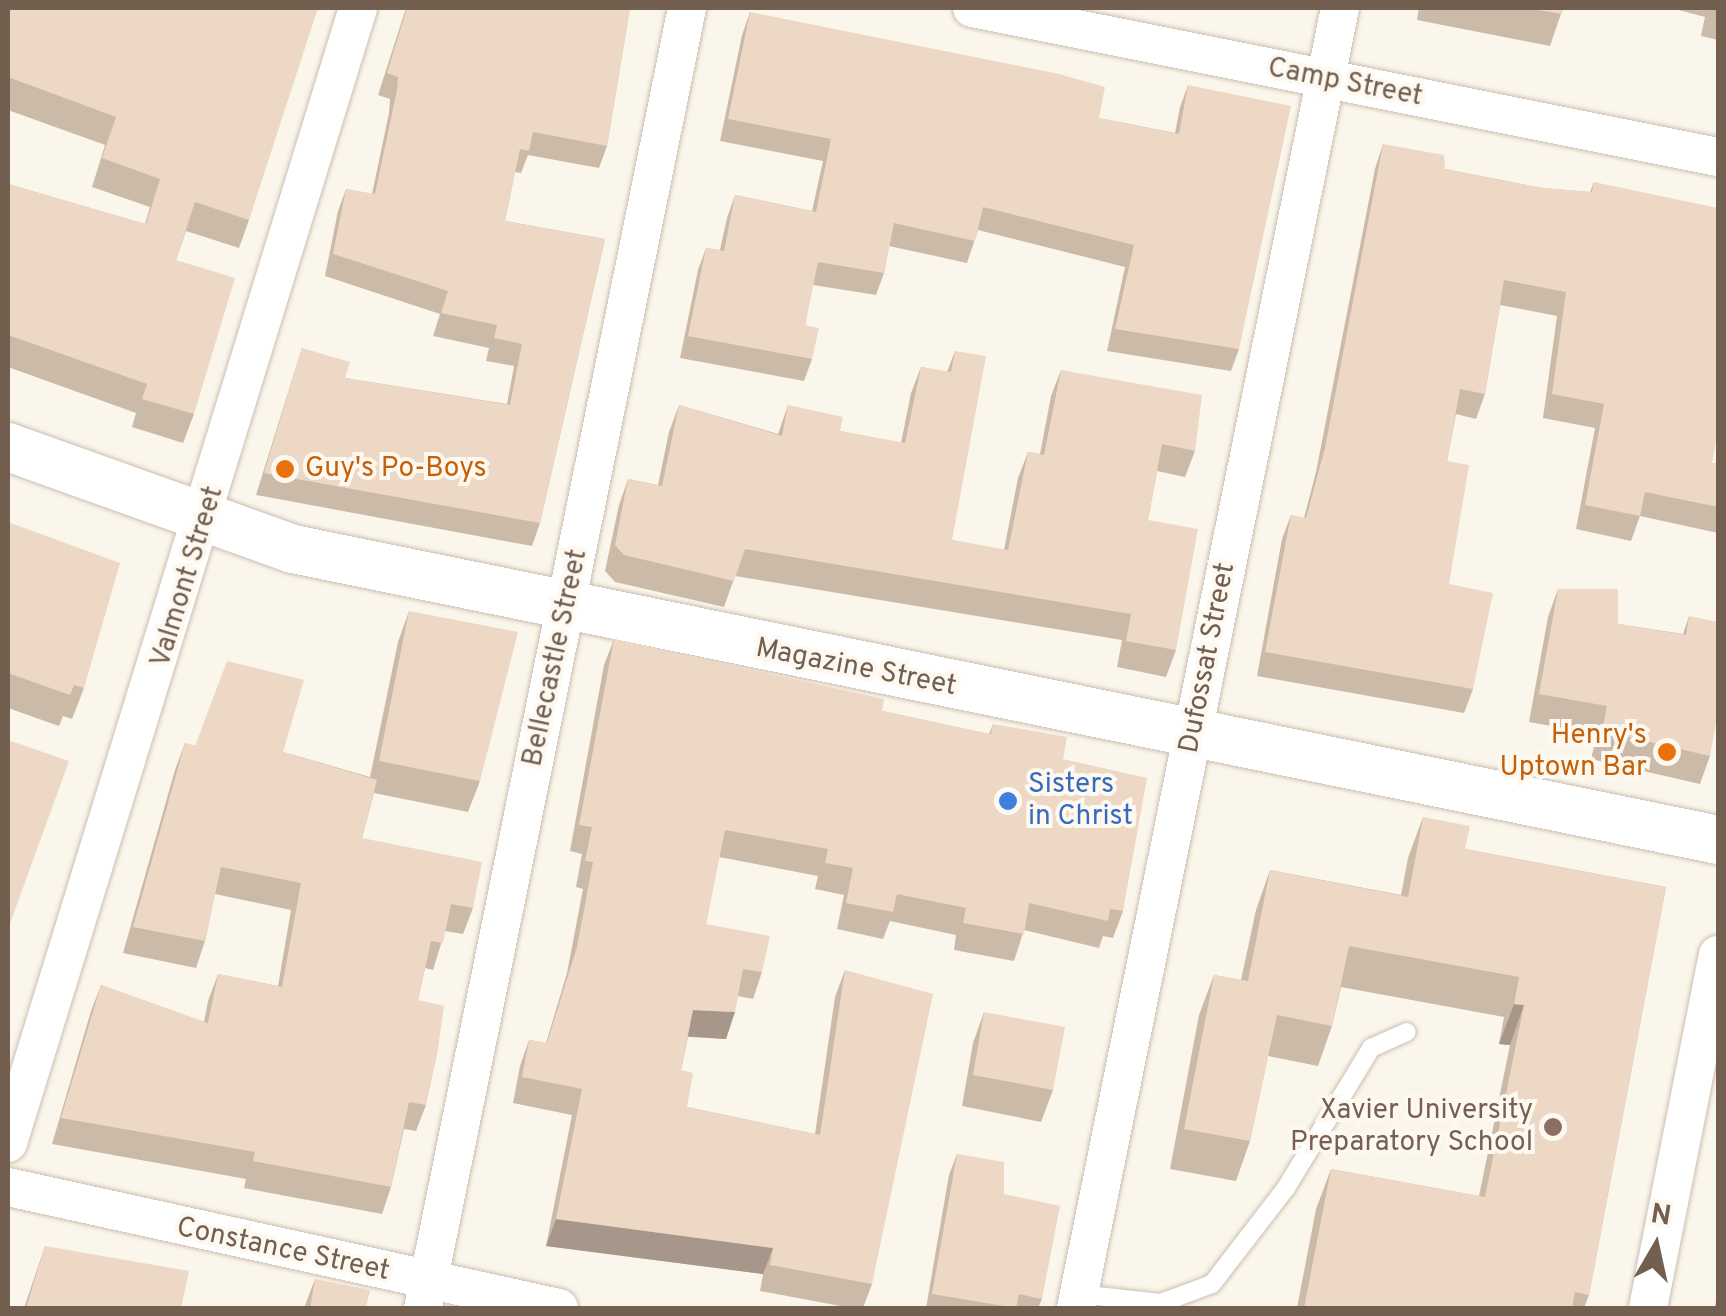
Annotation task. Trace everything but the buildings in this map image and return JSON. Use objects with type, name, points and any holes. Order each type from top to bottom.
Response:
[{"type":"street","name":"Valmont Street","points":[[8,1143],[206,520],[358,8]]},
{"type":"street","name":"Bellecastle Street","points":[[426,1295],[688,8]]},
{"type":"street","name":"Camp Street","points":[[972,8],[1718,157]]},
{"type":"street","name":"Dufossat Street","points":[[1078,1301],[1340,8]]},
{"type":"street","name":"Magazine Street","points":[[8,447],[206,520],[566,610],[1718,840]]},
{"type":"street","points":[[1648,1308],[1718,955]]},
{"type":"street","name":"Constance Street","points":[[8,1187],[426,1295],[560,1308]]},
{"type":"lane","points":[[1078,1301],[1161,1303],[1212,1284],[1286,1188],[1371,1048],[1407,1032]]},
{"type":"place","name":"Guy's Po-Boys","points":[[285,469]]},
{"type":"place","name":"Henry's Uptown Bar","points":[[1667,752]]},
{"type":"place","name":"Sisters in Christ","points":[[1008,801]]},
{"type":"place","name":"Xavier University Preparatory School","points":[[1553,1127]]}]
